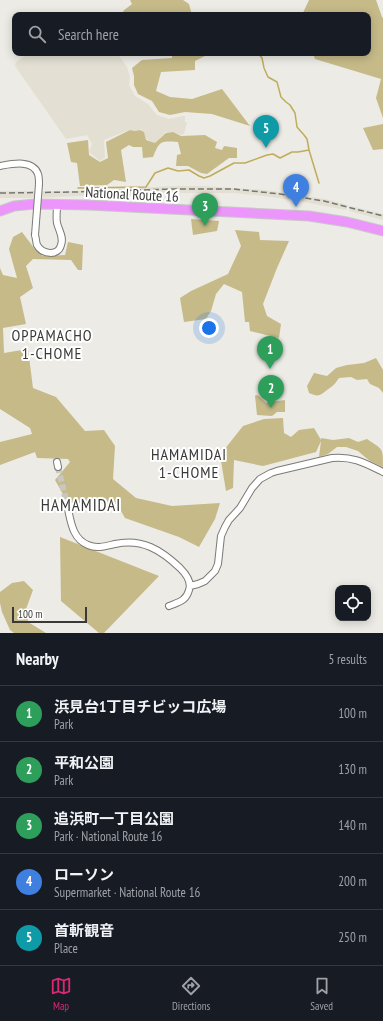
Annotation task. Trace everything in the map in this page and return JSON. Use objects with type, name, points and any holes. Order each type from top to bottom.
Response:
[{"type":"highway","name":"National Route 16","points":[[0,211],[14,206],[29,204],[57,207],[326,223],[383,235]]},
{"type":"highway","name":"National Route 16","points":[[0,216],[21,210],[57,207],[309,216],[383,230]]},
{"type":"street","points":[[0,166],[24,164],[31,166],[36,171],[39,184],[35,235],[37,245],[45,252],[49,253],[56,252],[61,246],[62,238],[57,223],[57,207]]},
{"type":"street","points":[[190,586],[205,580],[215,571],[218,564],[221,536],[229,520],[240,508],[252,488],[260,479],[277,471],[339,457],[360,460],[383,472]]},
{"type":"street","points":[[68,509],[77,537],[88,546],[102,547],[124,543],[142,544],[165,555],[183,571],[190,586],[186,598],[169,606]]},
{"type":"shaded area","points":[[130,0],[183,0],[189,4],[191,12],[124,12],[123,11],[132,4]]},
{"type":"shaded area","points":[[309,0],[376,0],[383,18],[383,118],[376,98],[381,79],[315,59],[314,56],[371,56],[371,12],[303,12]]},
{"type":"shaded area","points":[[25,56],[119,56],[127,67],[130,77],[129,85],[135,96],[148,104],[157,115],[169,119],[185,116],[185,122],[187,122],[184,134],[180,135],[172,132],[166,132],[155,143],[146,139],[144,132],[141,129],[136,131],[129,130],[104,140],[105,158],[100,161],[89,152],[92,144],[87,135],[66,139],[15,66],[16,62]]},
{"type":"shaded area","points":[[172,56],[205,56],[195,61],[195,70],[161,72],[156,91],[170,97],[192,99],[222,89],[250,126],[212,114],[185,112],[170,115],[159,112],[152,101],[138,94],[134,85],[132,68],[142,60],[172,58]]},
{"type":"shaded area","points":[[383,124],[383,149],[373,150],[363,128]]},
{"type":"shaded area","points":[[130,130],[140,130],[144,132],[146,140],[155,143],[166,133],[173,132],[181,136],[205,135],[217,142],[215,148],[222,150],[224,146],[237,148],[237,158],[229,158],[207,174],[201,173],[188,166],[176,166],[177,155],[181,154],[178,142],[164,142],[157,147],[153,157],[143,158],[142,147],[133,147],[129,145],[121,150],[126,182],[114,180],[107,185],[80,186],[77,163],[71,162],[67,143],[88,140],[89,155],[100,162],[108,158],[106,142]]},
{"type":"shaded area","points":[[204,186],[265,190],[325,199],[348,205],[346,210],[294,200],[234,193],[153,193],[0,198],[0,191],[74,191]]},
{"type":"shaded area","points":[[351,206],[383,214],[383,220],[349,211]]},
{"type":"shaded area","points":[[191,219],[219,221],[217,231],[193,235]]},
{"type":"shaded area","points":[[235,230],[259,232],[260,240],[289,241],[263,304],[267,316],[281,324],[279,338],[250,331],[249,322],[245,322],[242,292],[224,284],[216,294],[211,311],[206,319],[184,322],[180,298],[191,291],[228,274],[241,246]]},
{"type":"shaded area","points":[[22,232],[34,248],[43,256],[65,255],[68,242],[83,245],[82,270],[78,270],[71,260],[33,259],[26,266],[33,288],[20,297],[26,324],[3,328],[4,353],[28,349],[33,388],[56,397],[85,431],[104,430],[115,446],[113,479],[136,498],[172,506],[220,503],[215,519],[199,547],[179,537],[125,518],[117,504],[68,503],[55,480],[70,462],[68,459],[37,458],[35,452],[0,465],[0,442],[32,434],[30,428],[0,409],[0,268],[3,275],[17,278],[9,249],[13,237]]},
{"type":"shaded area","points":[[376,358],[383,370],[383,393],[379,388],[370,384],[367,379],[357,380],[351,377],[339,378],[321,395],[309,393],[307,386],[314,373],[327,376],[336,368],[364,363]]},
{"type":"shaded area","points":[[256,395],[266,403],[285,400],[285,412],[277,412],[272,416],[257,415]]},
{"type":"shaded area","points":[[283,418],[284,433],[291,437],[299,430],[314,428],[321,440],[321,438],[333,440],[349,438],[358,442],[367,439],[381,450],[383,456],[383,467],[370,461],[358,451],[346,447],[337,447],[328,454],[319,457],[321,441],[316,452],[263,466],[234,460],[233,488],[226,491],[220,455],[243,426],[264,419]]},
{"type":"shaded area","points":[[60,537],[159,576],[104,633],[99,633],[61,601]]},
{"type":"shaded area","points":[[24,581],[33,590],[26,609],[28,622],[46,633],[14,633],[10,630],[2,612],[0,592],[12,583]]},
{"type":"waterway","points":[[260,56],[268,77],[277,82],[281,97],[290,105],[295,113],[297,127],[307,139],[319,183]]},
{"type":"waterway","points":[[78,188],[146,187],[155,173],[168,168],[178,171],[189,170],[204,178],[234,163],[245,163],[273,154],[280,158],[292,152],[309,150]]},
{"type":"tunnel","points":[[58,467],[68,509]]},
{"type":"railway","points":[[0,193],[234,189],[324,201],[383,216]]},
{"type":"place","name":"首斬観音","points":[[266,148]]},
{"type":"place","name":"ローソン","points":[[296,207]]},
{"type":"place","name":"追浜町一丁目公園","points":[[205,226]]},
{"type":"place","name":"浜見台1丁目チビッコ広場","points":[[270,369]]},
{"type":"place","name":"平和公園","points":[[271,408]]},
{"type":"district","name":"OPPAMACHO 1-CHOME","points":[[52,344]]},
{"type":"district","name":"HAMAMIDAI 1-CHOME","points":[[189,463]]},
{"type":"district","name":"HAMAMIDAI","points":[[81,505]]}]
